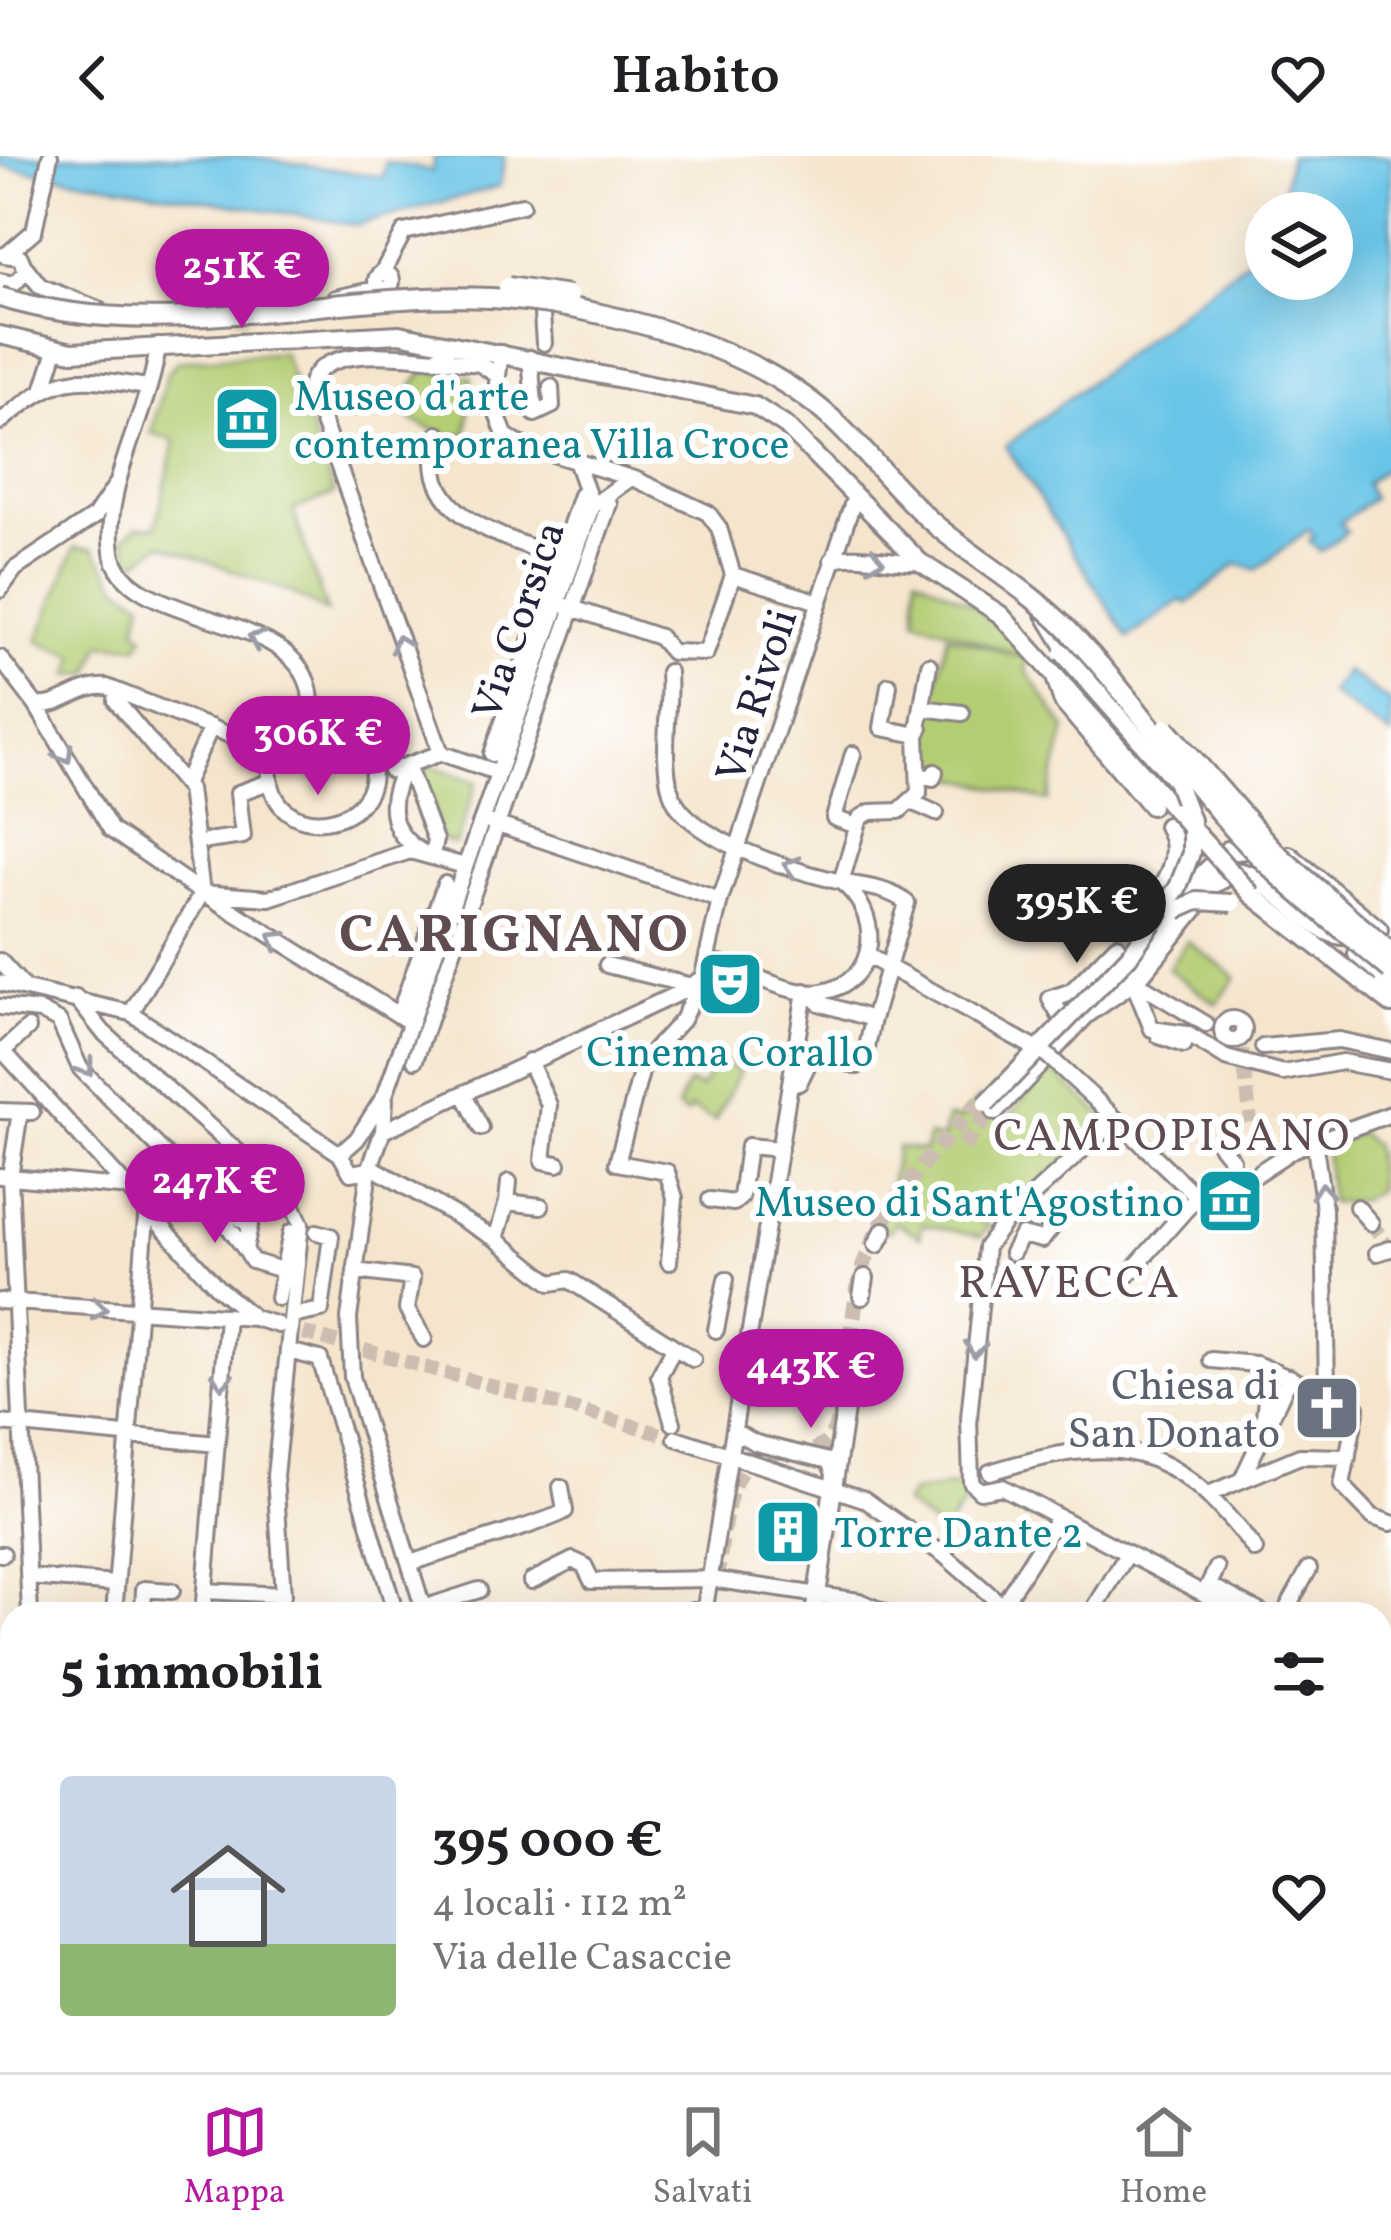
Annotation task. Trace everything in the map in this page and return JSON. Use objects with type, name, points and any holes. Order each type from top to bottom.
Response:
[{"type":"highway","points":[[3,287],[67,315],[134,322],[455,297],[550,304],[614,318],[779,380],[829,416],[929,520],[1040,604],[1083,646],[1243,839],[1353,944]]},
{"type":"highway","points":[[3,287],[89,307],[142,310],[434,287],[543,290],[655,318],[766,361],[813,389],[926,500],[1070,615],[1274,851],[1391,953]]},
{"type":"highway","points":[[1040,604],[1162,795],[1186,820],[1184,861],[1124,952]]},
{"type":"highway","points":[[1124,952],[1228,850],[1261,847],[1288,855],[1314,872],[1391,941]]},
{"type":"highway","points":[[1086,990],[1146,958],[1206,886],[1235,872],[1267,882],[1334,934],[1391,970]]},
{"type":"main road","points":[[0,335],[56,356],[387,333],[755,406],[786,426],[920,562],[1001,615],[1050,656],[1176,781],[1189,810],[1192,838],[1187,869],[1124,952],[989,1106]]},
{"type":"main road","points":[[1050,656],[1063,702],[1162,795],[1172,818],[1171,868],[1142,920]]},
{"type":"main road","points":[[1172,818],[1268,912],[1391,1000]]},
{"type":"main road","points":[[989,1106],[1086,1015],[1134,985],[1219,882]]},
{"type":"main road","points":[[989,1106],[1086,990],[1124,952],[1184,905],[1232,903],[1268,912]]},
{"type":"main road","points":[[1353,944],[1382,974],[1391,1000]]},
{"type":"main road","points":[[1063,1017],[1049,1001],[1086,990]]},
{"type":"main road","points":[[1063,1017],[1086,1015]]},
{"type":"main road","points":[[815,1602],[824,1519],[854,1350]]},
{"type":"street","points":[[3,287],[25,266],[26,240],[44,193],[50,156]]},
{"type":"street","points":[[3,287],[91,313],[174,312],[379,282],[393,244],[404,232],[522,205]]},
{"type":"street","points":[[2,256],[26,240]]},
{"type":"street","points":[[2,256],[25,266],[40,286]]},
{"type":"street","points":[[3,287],[40,286],[101,310]]},
{"type":"street","points":[[542,315],[544,343]]},
{"type":"street","points":[[436,359],[454,344]]},
{"type":"street","points":[[36,705],[48,706],[89,686],[212,731],[272,746],[295,738],[309,721],[311,692],[291,654],[133,585],[115,563],[113,522],[122,476],[158,346]]},
{"type":"street","points":[[501,353],[494,406],[505,434],[517,443],[631,478],[708,513],[719,528],[733,575],[706,652],[685,656],[671,652],[659,637],[565,606]]},
{"type":"street","points":[[56,356],[70,378]]},
{"type":"street","points":[[44,387],[56,356]]},
{"type":"street","points":[[530,358],[535,414],[552,406],[551,387]]},
{"type":"street","points":[[441,752],[310,386],[314,373],[330,362],[436,359],[480,364],[497,374]]},
{"type":"street","points":[[0,422],[44,387],[70,378],[148,387]]},
{"type":"street","points":[[438,434],[434,457],[449,506],[488,532],[566,559]]},
{"type":"street","name":"Via Corsica","points":[[492,754],[587,501],[575,458]]},
{"type":"street","points":[[0,590],[15,569],[95,516],[122,476]]},
{"type":"street","name":"Via Corsica","points":[[587,501],[631,478]]},
{"type":"street","name":"Via Rivoli","points":[[697,982],[855,496]]},
{"type":"street","name":"Via Corsica","points":[[405,1018],[465,866],[489,822],[499,773],[609,504]]},
{"type":"street","points":[[95,516],[113,522]]},
{"type":"street","points":[[832,560],[846,556],[885,564],[920,562]]},
{"type":"street","name":"Via Corsica","points":[[415,1060],[489,822],[565,606],[566,559]]},
{"type":"street","points":[[733,575],[819,602]]},
{"type":"street","points":[[0,658],[36,705],[111,830],[202,893],[405,1018]]},
{"type":"street","points":[[914,803],[927,774],[917,735],[929,665]]},
{"type":"street","points":[[668,672],[672,795],[686,820],[741,849],[841,882],[857,882],[907,903],[864,1062],[857,1066],[814,1052],[799,1083]]},
{"type":"street","points":[[889,685],[882,728],[917,735]]},
{"type":"street","points":[[116,696],[188,785]]},
{"type":"street","points":[[917,735],[930,712],[962,713]]},
{"type":"street","points":[[320,725],[359,737],[383,774]]},
{"type":"street","points":[[131,1012],[202,893],[188,785],[212,731]]},
{"type":"street","points":[[272,746],[269,782],[284,808],[310,822],[344,816],[383,774],[441,752],[499,773]]},
{"type":"street","points":[[854,754],[834,818],[854,825]]},
{"type":"street","points":[[202,893],[269,898],[421,853],[435,840],[407,765]]},
{"type":"street","points":[[407,765],[391,807],[401,832],[421,853]]},
{"type":"street","points":[[207,841],[243,836],[238,793],[269,782]]},
{"type":"street","points":[[369,794],[381,796],[389,828],[421,853],[465,866]]},
{"type":"street","points":[[841,882],[854,825],[870,812],[914,803],[936,813]]},
{"type":"street","points":[[489,822],[720,900]]},
{"type":"street","points":[[806,991],[836,986],[868,956],[872,933],[868,912],[841,882]]},
{"type":"street","name":"Via Corsica","points":[[386,1095],[446,884]]},
{"type":"street","points":[[239,897],[242,917]]},
{"type":"street","points":[[868,956],[1048,1055],[1197,1197],[1218,1201],[1314,1139],[1391,1114]]},
{"type":"street","points":[[704,958],[873,1019]]},
{"type":"street","points":[[0,961],[8,980],[131,1012],[340,1154],[362,1199]]},
{"type":"street","points":[[383,1131],[406,1116],[697,982],[723,964]]},
{"type":"street","points":[[608,965],[697,982]]},
{"type":"street","points":[[669,1262],[675,1198],[667,1172],[617,1163],[640,1069],[682,1020],[697,982]]},
{"type":"street","points":[[1134,985],[1206,1024],[1263,1047],[1339,1040],[1391,1051]]},
{"type":"street","points":[[1134,985],[1144,1017],[1161,1040],[1184,1045]]},
{"type":"street","points":[[707,1602],[806,991]]},
{"type":"street","points":[[76,998],[78,1007],[103,1032],[294,1204],[302,1240],[274,1494],[283,1595],[205,1591]]},
{"type":"street","points":[[103,1032],[108,1006]]},
{"type":"street","points":[[0,1007],[40,1011],[59,1021],[80,1067],[217,1207],[224,1206],[250,1226],[244,1249],[252,1261],[285,1271]]},
{"type":"street","points":[[28,1028],[3,1051],[217,1287],[254,1318]]},
{"type":"street","points":[[1156,1032],[1187,1034],[1241,1063],[1283,1073],[1350,1066],[1391,1071]]},
{"type":"street","points":[[529,1060],[550,1105],[543,1160],[558,1164]]},
{"type":"street","points":[[340,1154],[358,1139],[386,1095]]},
{"type":"street","points":[[386,1095],[383,1131],[362,1199],[348,1347],[352,1377],[421,1602]]},
{"type":"street","points":[[465,1096],[481,1128]]},
{"type":"street","points":[[0,1111],[26,1112],[5,1176],[22,1425],[13,1556],[29,1577],[30,1602]]},
{"type":"street","points":[[1115,1120],[1006,1220],[984,1256],[969,1418],[983,1474],[980,1491],[1002,1487],[1233,1602]]},
{"type":"street","points":[[358,1139],[372,1163],[496,1239],[551,1283],[569,1280],[693,1359]]},
{"type":"street","points":[[1314,1139],[1329,1266],[1327,1392]]},
{"type":"street","points":[[1220,1144],[1232,1160]]},
{"type":"street","points":[[710,1200],[734,1203],[741,1197],[748,1147],[780,1149]]},
{"type":"street","points":[[97,1185],[108,1178],[103,1157]]},
{"type":"street","points":[[351,1173],[372,1163]]},
{"type":"street","points":[[5,1176],[130,1188]]},
{"type":"street","points":[[496,1239],[509,1182]]},
{"type":"street","points":[[162,1221],[201,1190]]},
{"type":"street","points":[[1129,1274],[1197,1197]]},
{"type":"street","points":[[506,1202],[541,1206]]},
{"type":"street","points":[[117,1602],[147,1205]]},
{"type":"street","points":[[1357,1207],[1371,1223]]},
{"type":"street","points":[[1006,1220],[1022,1234],[1042,1240],[1058,1220]]},
{"type":"street","points":[[278,1298],[290,1232]]},
{"type":"street","points":[[292,1316],[321,1310],[331,1236],[317,1232]]},
{"type":"street","points":[[1012,1252],[1022,1234]]},
{"type":"street","points":[[355,1271],[412,1278],[407,1309],[424,1339]]},
{"type":"street","points":[[716,1330],[726,1280]]},
{"type":"street","points":[[199,1316],[213,1310],[217,1287]]},
{"type":"street","points":[[0,1301],[254,1318],[278,1325]]},
{"type":"street","points":[[204,1602],[227,1317]]},
{"type":"street","points":[[674,1348],[659,1376],[675,1431],[732,1456],[832,1479],[892,1517],[997,1602]]},
{"type":"street","points":[[289,1351],[320,1359],[392,1601]]},
{"type":"street","points":[[1211,1360],[1282,1374],[1357,1407],[1346,1490],[1373,1517],[1391,1523]]},
{"type":"street","points":[[1260,1427],[1282,1374]]},
{"type":"street","points":[[1242,1479],[1282,1374]]},
{"type":"street","points":[[0,1423],[217,1444]]},
{"type":"street","points":[[735,1432],[829,1461],[832,1479]]},
{"type":"street","points":[[983,1474],[1067,1450],[1125,1450],[1211,1493],[1255,1550]]},
{"type":"street","points":[[1211,1493],[1300,1456],[1348,1457]]},
{"type":"street","points":[[410,1563],[516,1526],[557,1519],[565,1510],[562,1487]]},
{"type":"street","points":[[1011,1602],[1058,1516]]},
{"type":"street","points":[[1098,1602],[1128,1553]]},
{"type":"street","points":[[531,1581],[573,1561],[584,1564],[592,1581],[711,1579],[861,1602]]},
{"type":"street","points":[[1212,1594],[1216,1568]]},
{"type":"street","points":[[1291,1602],[1309,1570]]},
{"type":"street","points":[[29,1577],[116,1585]]},
{"type":"street","points":[[143,1602],[144,1589],[172,1591]]},
{"type":"street","points":[[448,1602],[479,1590]]},
{"type":"street","points":[[1212,1594],[1224,1602]]},
{"type":"green space","points":[[283,352],[334,494],[293,510],[327,612],[290,592],[162,544],[133,564],[123,539],[137,527],[156,526],[175,441],[151,433],[167,373],[178,361]]},
{"type":"green space","points":[[424,370],[472,377],[467,433],[451,437],[412,421],[412,386]]},
{"type":"green space","points":[[75,547],[94,549],[119,586],[143,602],[136,627],[144,635],[139,646],[101,644],[90,674],[70,675],[76,656],[38,641]]},
{"type":"green space","points":[[916,575],[975,606],[1027,649],[1021,656],[916,619]]},
{"type":"green space","points":[[948,635],[1028,659],[1025,669],[1066,729],[1048,801],[929,771],[924,740]]},
{"type":"green space","points":[[432,766],[477,782],[456,845],[440,840],[415,773]]},
{"type":"green space","points":[[1187,941],[1236,977],[1217,1004],[1168,969]]},
{"type":"green space","points":[[716,1059],[740,1071],[715,1121],[691,1108],[687,1114],[677,1108],[688,1083],[701,1088]]},
{"type":"green space","points":[[1049,1068],[1109,1121],[1008,1214],[994,1197],[977,1219],[990,1226],[981,1237],[922,1224],[920,1237],[896,1222],[889,1232],[875,1227],[887,1204],[897,1147],[925,1151],[928,1136],[943,1139],[947,1118],[961,1119],[979,1098],[1006,1120]]},
{"type":"green space","points":[[1360,1133],[1374,1146],[1378,1190],[1361,1200],[1330,1203],[1325,1147]]},
{"type":"green space","points":[[964,1484],[971,1496],[942,1533],[904,1504],[912,1493]]},
{"type":"water","points":[[0,156],[250,156],[383,177],[386,162],[432,171],[435,156],[505,156],[500,186],[357,225],[0,166]]},
{"type":"water","points":[[1289,156],[1391,156],[1391,464],[1366,483],[1372,499],[1340,523],[1347,532],[1320,552],[1309,540],[1314,536],[1309,529],[1256,570],[1237,564],[1187,604],[1181,600],[1128,638],[1006,446],[1245,261],[1245,300],[1353,300],[1353,192],[1283,192]]},
{"type":"water","points":[[1346,671],[1391,703],[1391,736],[1330,693]]},
{"type":"tunnel","points":[[1117,946],[1141,919]]},
{"type":"tunnel","points":[[1242,1050],[1251,1122]]},
{"type":"tunnel","points":[[847,1365],[862,1271],[882,1223],[911,1179],[981,1100]]},
{"type":"tunnel","points":[[963,1147],[992,1109]]},
{"type":"tunnel","points":[[1371,1223],[1385,1242]]},
{"type":"tunnel","points":[[283,1327],[676,1438]]},
{"type":"tunnel","points":[[716,1580],[728,1501],[748,1462],[773,1452],[800,1452],[824,1445],[839,1414]]},
{"type":"place","name":"Museo d'arte contemporanea Villa Croce","points":[[247,419]]},
{"type":"place","name":"Cinema Corallo","points":[[730,984]]},
{"type":"place","name":"Museo di Sant'Agostino","points":[[1230,1201]]},
{"type":"place","name":"Chiesa di San Donato","points":[[1327,1408]]},
{"type":"place","name":"Torre Dante 2","points":[[788,1532]]},
{"type":"district","name":"CARIGNANO","points":[[515,932]]},
{"type":"district","name":"CAMPOPISANO","points":[[1173,1134]]},
{"type":"district","name":"RAVECCA","points":[[1070,1281]]}]
